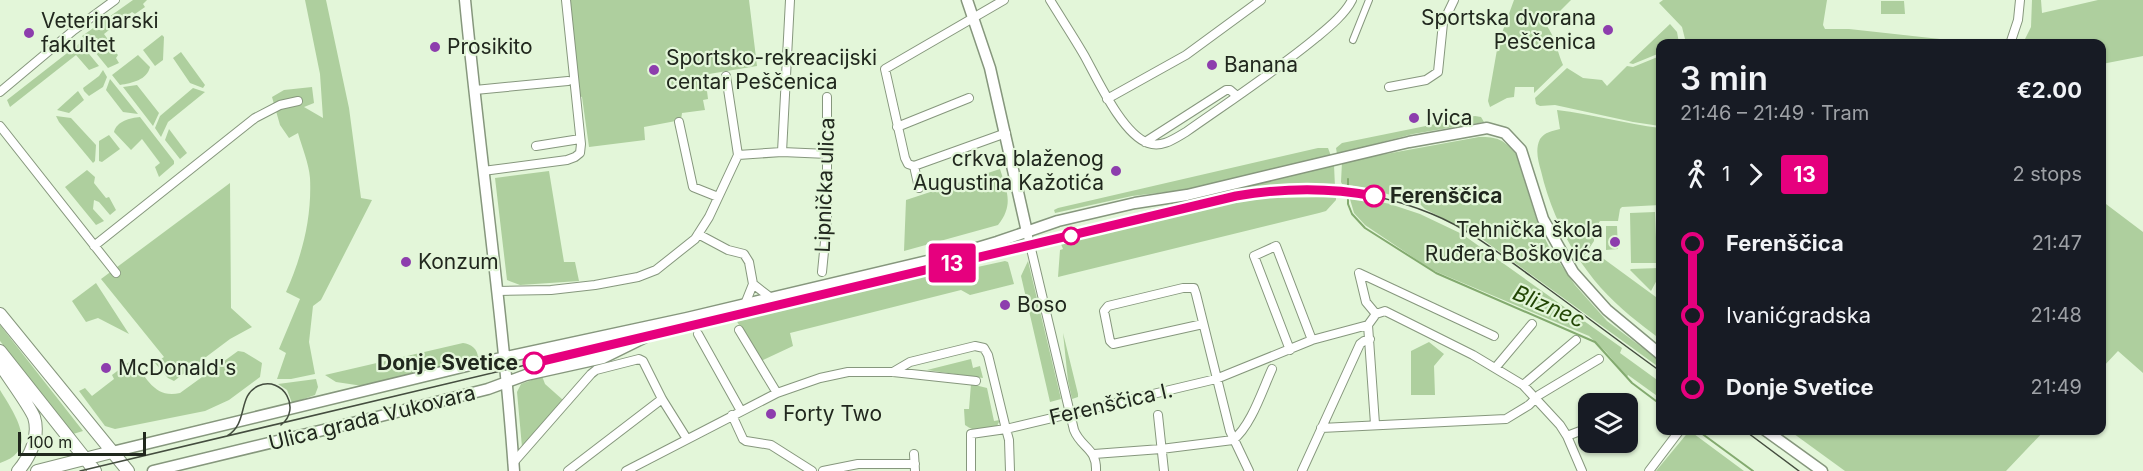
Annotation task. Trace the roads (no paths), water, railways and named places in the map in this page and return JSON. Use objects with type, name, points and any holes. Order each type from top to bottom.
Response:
[{"type":"main road","points":[[0,314],[128,471]]},
{"type":"main road","points":[[0,351],[95,471]]},
{"type":"main road","points":[[0,364],[34,418],[35,439],[25,463],[18,471]]},
{"type":"main road","name":"Ulica grada Vukovara","points":[[37,471],[112,452]]},
{"type":"street","points":[[0,92],[74,30],[115,0]]},
{"type":"street","points":[[465,0],[514,467]]},
{"type":"street","points":[[483,171],[567,160],[580,153],[566,0]]},
{"type":"street","points":[[782,152],[790,0]]},
{"type":"street","points":[[967,0],[990,68],[1070,415],[1076,436],[1094,454],[1096,471]]},
{"type":"street","points":[[1004,0],[885,69],[897,127],[908,164],[914,166],[1006,134]]},
{"type":"street","points":[[1050,0],[1107,99],[1137,138],[1155,145],[1167,143],[1237,96],[1310,42],[1335,20],[1352,0]]},
{"type":"street","points":[[1107,99],[1186,55],[1261,0]]},
{"type":"street","points":[[1353,40],[1369,0]]},
{"type":"street","points":[[1389,87],[1426,80],[1438,72],[1443,23],[1454,0]]},
{"type":"street","points":[[2012,39],[2018,20],[2020,0]]},
{"type":"street","points":[[497,291],[562,289],[638,277],[656,270],[695,239],[738,155],[726,76]]},
{"type":"street","points":[[475,90],[568,81]]},
{"type":"street","points":[[1144,141],[1226,90],[1230,90],[1237,96]]},
{"type":"street","name":"Lipnička ulica","points":[[822,272],[827,221],[827,97]]},
{"type":"street","points":[[897,127],[969,98]]},
{"type":"street","points":[[94,246],[255,118],[280,105],[298,101]]},
{"type":"street","points":[[679,122],[693,187],[718,197]]},
{"type":"street","points":[[0,126],[116,273]]},
{"type":"street","name":"Ulica grada Vukovara","points":[[112,452],[957,254],[1058,221],[1187,195],[1408,142],[1487,128],[1505,133],[1521,150],[1543,219],[1573,272],[1607,310],[1656,351]]},
{"type":"street","points":[[536,146],[580,139]]},
{"type":"street","points":[[738,155],[782,152],[828,154]]},
{"type":"street","points":[[914,166],[919,188]]},
{"type":"street","points":[[698,234],[728,250],[744,254],[749,262],[753,284],[745,304]]},
{"type":"street","points":[[1290,350],[1254,256],[1276,246],[1312,339]]},
{"type":"street","points":[[1376,314],[1366,302],[1359,273],[1494,336]]},
{"type":"street","points":[[753,284],[771,298]]},
{"type":"street","points":[[1203,324],[1113,344],[1110,341],[1104,311],[1108,306],[1194,288],[1233,440],[1249,471]]},
{"type":"street","points":[[1375,424],[1368,326],[1376,314],[1383,311],[1390,312],[1496,367],[1523,385],[1551,415],[1568,438],[1582,471]]},
{"type":"street","name":"Ulica grada Vukovara","points":[[153,471],[365,420],[506,383],[526,375],[603,357],[687,318]]},
{"type":"street","points":[[1496,367],[1532,324]]},
{"type":"street","name":"Ferenščica I.","points":[[971,471],[971,434],[1070,415],[1216,379],[1312,339],[1368,326]]},
{"type":"street","points":[[739,330],[777,393]]},
{"type":"street","points":[[698,334],[741,411]]},
{"type":"street","points":[[1302,471],[1360,345],[1370,339]]},
{"type":"street","points":[[1523,385],[1576,340]]},
{"type":"street","points":[[893,372],[910,362],[975,346],[984,348],[988,355],[1009,440],[1010,471]]},
{"type":"street","points":[[1321,428],[1498,420],[1518,412],[1536,398],[1599,359]]},
{"type":"street","points":[[514,467],[591,374],[596,370],[620,363],[641,360],[687,439]]},
{"type":"street","points":[[1094,454],[1233,440],[1239,436],[1248,422],[1272,369]]},
{"type":"street","points":[[626,471],[732,415],[800,384],[848,372],[893,372],[976,381]]},
{"type":"street","points":[[568,471],[662,399]]},
{"type":"street","points":[[732,415],[743,439],[771,445],[812,471]]},
{"type":"street","points":[[1158,415],[1164,471]]},
{"type":"street","points":[[1568,438],[1578,434]]},
{"type":"street","points":[[1648,471],[1676,435]]},
{"type":"street","points":[[1772,435],[1822,471]]},
{"type":"street","points":[[823,471],[914,463]]},
{"type":"waterway","name":"Bliznec","points":[[1348,179],[1348,204],[1352,214],[1365,228],[1436,273],[1595,342],[1632,383],[1656,401]]},
{"type":"waterway","name":"Bliznec","points":[[1704,435],[1753,471]]},
{"type":"tram line","name":"13","points":[[534,363],[1236,196],[1263,191],[1296,189],[1350,191],[1374,196]]},
{"type":"tram line","points":[[80,471],[1236,196],[1286,190],[1360,194],[1408,205],[1446,220],[1496,251],[1656,368]]},
{"type":"tram line","points":[[227,436],[238,424],[247,396],[258,386],[267,384],[282,389],[290,403],[290,411],[281,425]]},
{"type":"tram line","points":[[1751,435],[1799,471]]},
{"type":"place","name":"Sportska dvorana Peščenica","points":[[1608,30]]},
{"type":"place","name":"Veterinarski fakultet","points":[[29,33]]},
{"type":"place","name":"Prosikito","points":[[435,47]]},
{"type":"place","name":"Banana","points":[[1212,65]]},
{"type":"place","name":"Sportsko-rekreacijski centar Peščenica","points":[[654,70]]},
{"type":"place","name":"Ivica","points":[[1414,118]]},
{"type":"place","name":"crkva blaženog Augustina Kažotića","points":[[1116,171]]},
{"type":"place","name":"Ferenščica","points":[[1374,196]]},
{"type":"place","name":"Tehnička škola Ruđera Boškovića","points":[[1615,242]]},
{"type":"place","name":"Konzum","points":[[406,262]]},
{"type":"place","name":"Boso","points":[[1005,305]]},
{"type":"place","name":"Donje Svetice","points":[[534,363]]},
{"type":"place","name":"McDonald's","points":[[106,368]]},
{"type":"place","name":"Forty Two","points":[[771,414]]}]
